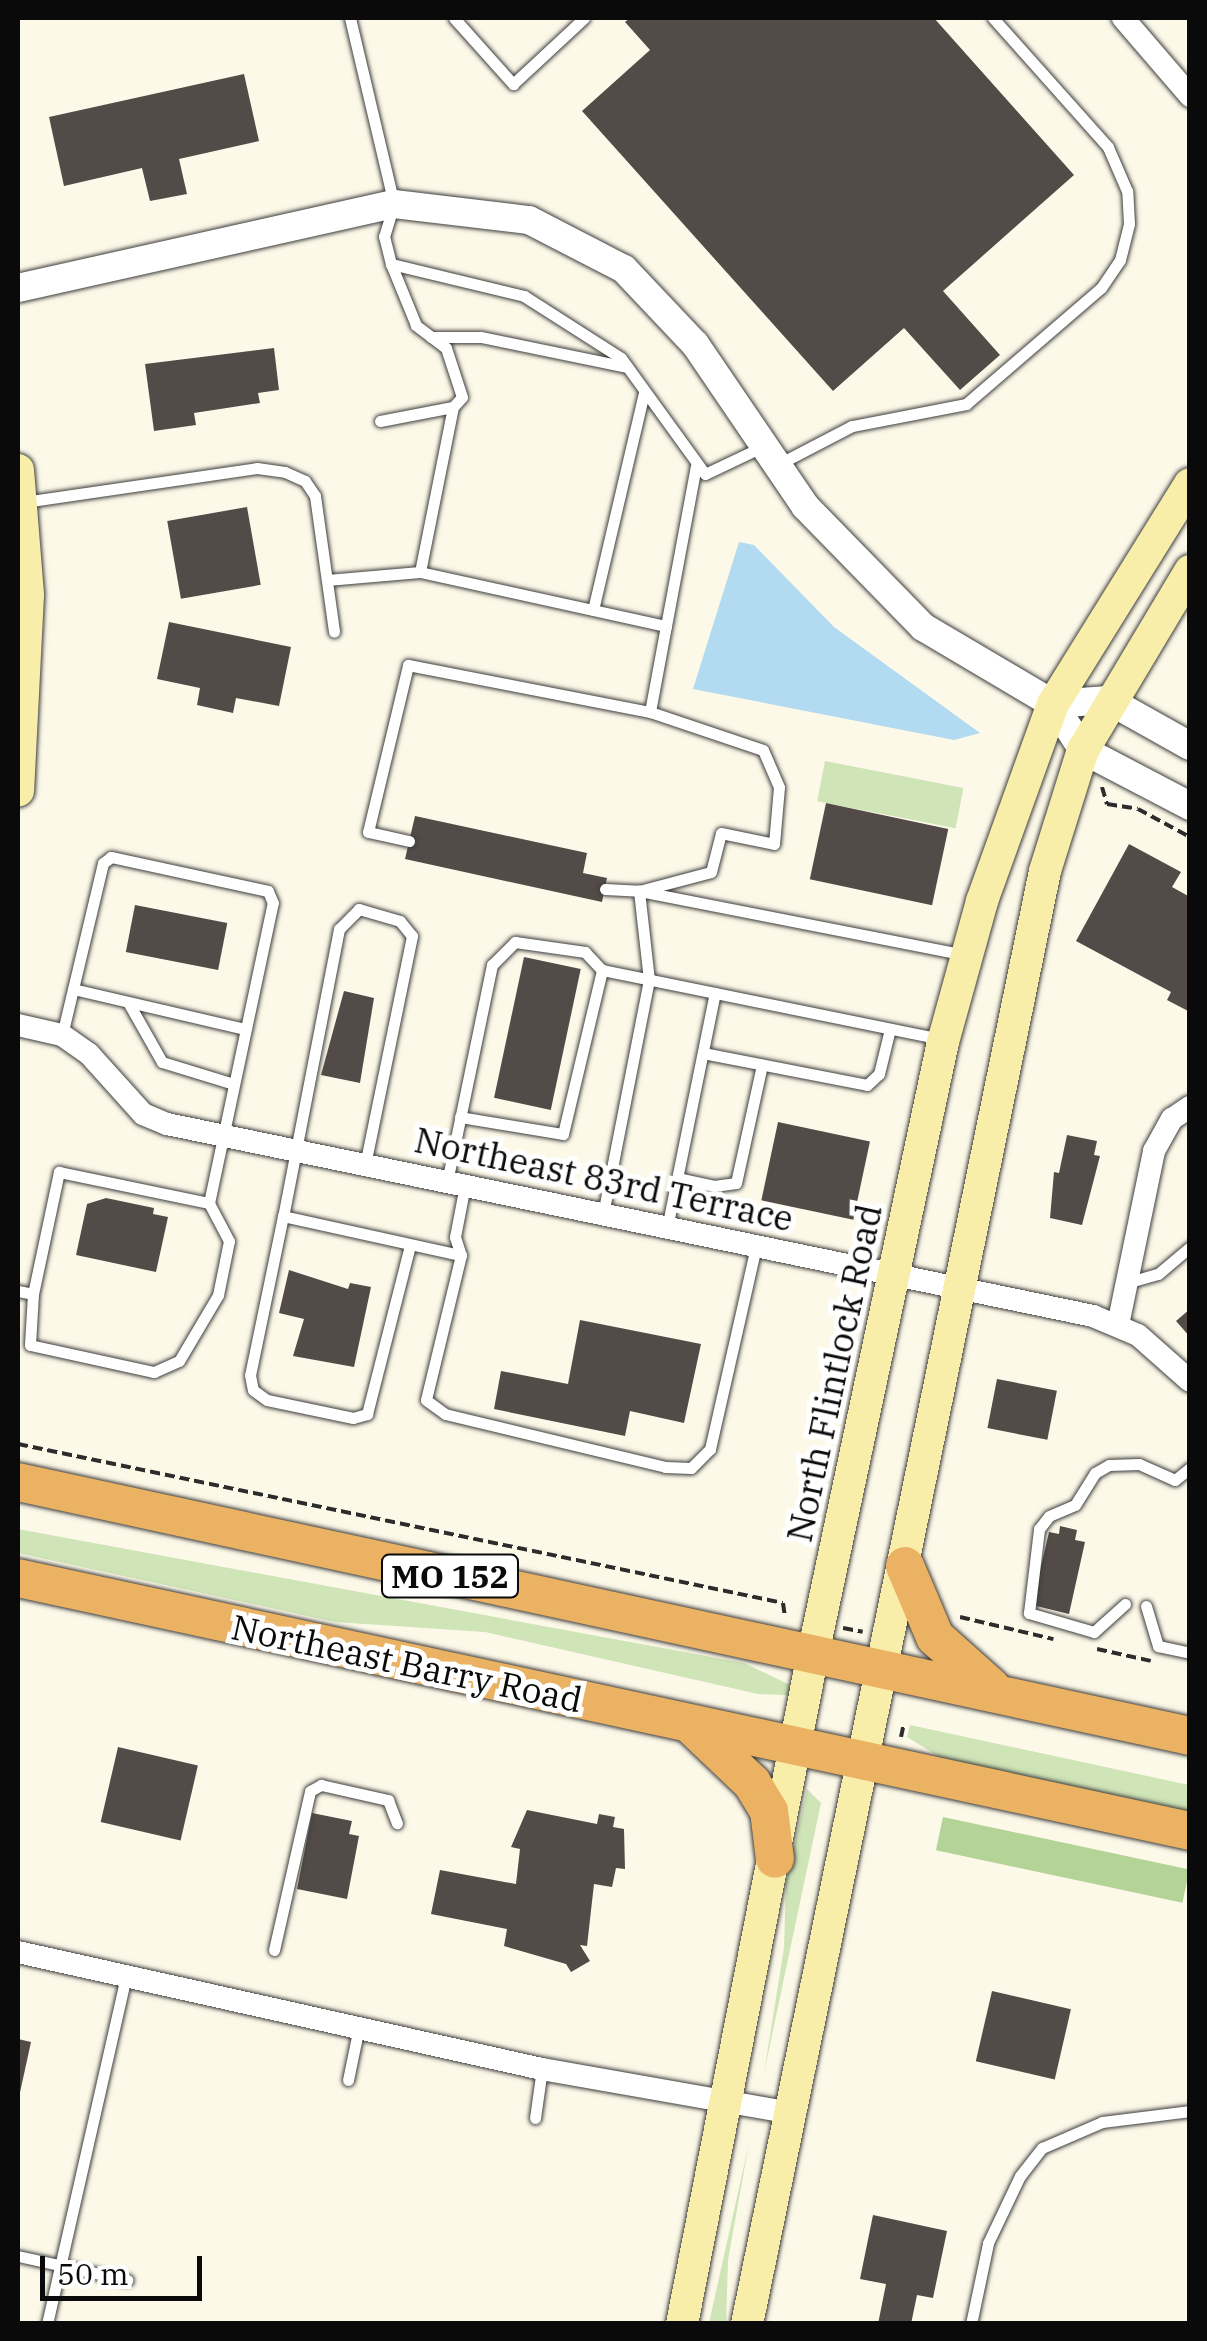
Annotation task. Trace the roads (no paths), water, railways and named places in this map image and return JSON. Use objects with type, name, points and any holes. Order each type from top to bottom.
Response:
[{"type":"highway","name":"MO 152","points":[[18,1482],[1190,1736]]},
{"type":"highway","points":[[904,1566],[936,1637],[1002,1696]]},
{"type":"highway","name":"Northeast Barry Road","points":[[18,1578],[1190,1831]]},
{"type":"highway","points":[[690,1725],[752,1783],[768,1810],[774,1859]]},
{"type":"main road","name":"North Flintlock Road","points":[[682,2324],[813,1654],[898,1275],[944,1040],[967,955],[1053,704],[1190,484]]},
{"type":"main road","points":[[18,792],[23,594],[20,486]]},
{"type":"main road","points":[[748,2324],[964,1287],[1025,957],[1083,750],[1108,700],[1190,571]]},
{"type":"street","points":[[1122,18],[1186,85]]},
{"type":"street","points":[[18,288],[394,204],[529,220],[624,269],[696,344],[771,456],[850,558],[923,627],[1053,704],[1083,750],[1190,806]]},
{"type":"street","points":[[1053,704],[1108,700],[1190,746]]},
{"type":"street","name":"Northeast 83rd Terrace","points":[[18,1025],[62,1035],[89,1054],[143,1114],[364,1165],[964,1287],[1118,1326],[1162,1352],[1190,1381]]},
{"type":"street","points":[[1118,1326],[1154,1151],[1172,1119],[1190,1107]]},
{"type":"street","points":[[18,1952],[542,2069],[792,2113]]},
{"type":"lane","points":[[350,18],[394,204],[384,236],[399,296],[431,337],[446,348],[460,378],[462,397],[453,407],[420,572]]},
{"type":"lane","points":[[454,18],[513,84],[584,18]]},
{"type":"lane","points":[[391,264],[524,296],[627,367],[705,474],[771,456],[852,426],[966,404],[1100,288],[1120,260],[1129,224],[1127,191],[1108,147],[993,18]]},
{"type":"lane","points":[[431,337],[481,337],[627,367]]},
{"type":"lane","points":[[594,610],[644,392]]},
{"type":"lane","points":[[380,421],[453,407]]},
{"type":"lane","points":[[650,712],[696,466]]},
{"type":"lane","points":[[20,486],[256,468],[285,472],[305,481],[315,496],[334,632]]},
{"type":"lane","points":[[327,580],[420,572],[666,626]]},
{"type":"lane","points":[[409,841],[368,832],[408,665],[650,712],[763,750],[779,787],[774,844],[721,833],[712,872],[639,892]]},
{"type":"lane","points":[[62,1035],[103,863],[111,856],[258,885],[272,903],[209,1203],[229,1241],[218,1295],[179,1361],[154,1372],[30,1345],[34,1294],[59,1172],[209,1203]]},
{"type":"lane","points":[[604,888],[967,955]]},
{"type":"lane","points":[[603,1214],[649,980],[639,892]]},
{"type":"lane","points":[[364,1165],[412,936],[400,921],[359,909],[339,929],[250,1376],[254,1390],[267,1400],[352,1418],[367,1414],[410,1244]]},
{"type":"lane","points":[[756,1246],[710,1449],[703,1461],[681,1469],[434,1409],[426,1388],[461,1255],[455,1237],[460,1118],[492,965],[502,952],[531,941],[585,952],[602,970],[944,1040]]},
{"type":"lane","points":[[460,1118],[563,1134],[602,970]]},
{"type":"lane","points":[[73,989],[246,1029]]},
{"type":"lane","points":[[667,1228],[715,993]]},
{"type":"lane","points":[[128,1002],[162,1062],[234,1084]]},
{"type":"lane","points":[[704,1053],[867,1085],[878,1074],[890,1029]]},
{"type":"lane","points":[[677,1178],[714,1186],[736,1183],[762,1065]]},
{"type":"lane","points":[[284,1216],[461,1255]]},
{"type":"lane","points":[[1126,1283],[1158,1274],[1190,1247]]},
{"type":"lane","points":[[18,1291],[34,1294]]},
{"type":"lane","points":[[1124,1604],[1094,1632],[1029,1613],[1040,1529],[1048,1516],[1076,1505],[1095,1474],[1109,1465],[1138,1464],[1175,1480],[1190,1468]]},
{"type":"lane","points":[[1146,1606],[1158,1646],[1190,1652]]},
{"type":"lane","points":[[274,1950],[310,1792],[322,1785],[388,1800],[396,1823]]},
{"type":"lane","points":[[48,2324],[126,1975]]},
{"type":"lane","points":[[348,2080],[359,2027]]},
{"type":"lane","points":[[535,2118],[542,2069]]},
{"type":"lane","points":[[971,2324],[988,2244],[1020,2176],[1042,2148],[1102,2122],[1190,2111]]},
{"type":"lane","points":[[18,2256],[127,2280]]},
{"type":"water","points":[[739,542],[754,545],[834,627],[980,733],[954,740],[693,689]]}]
